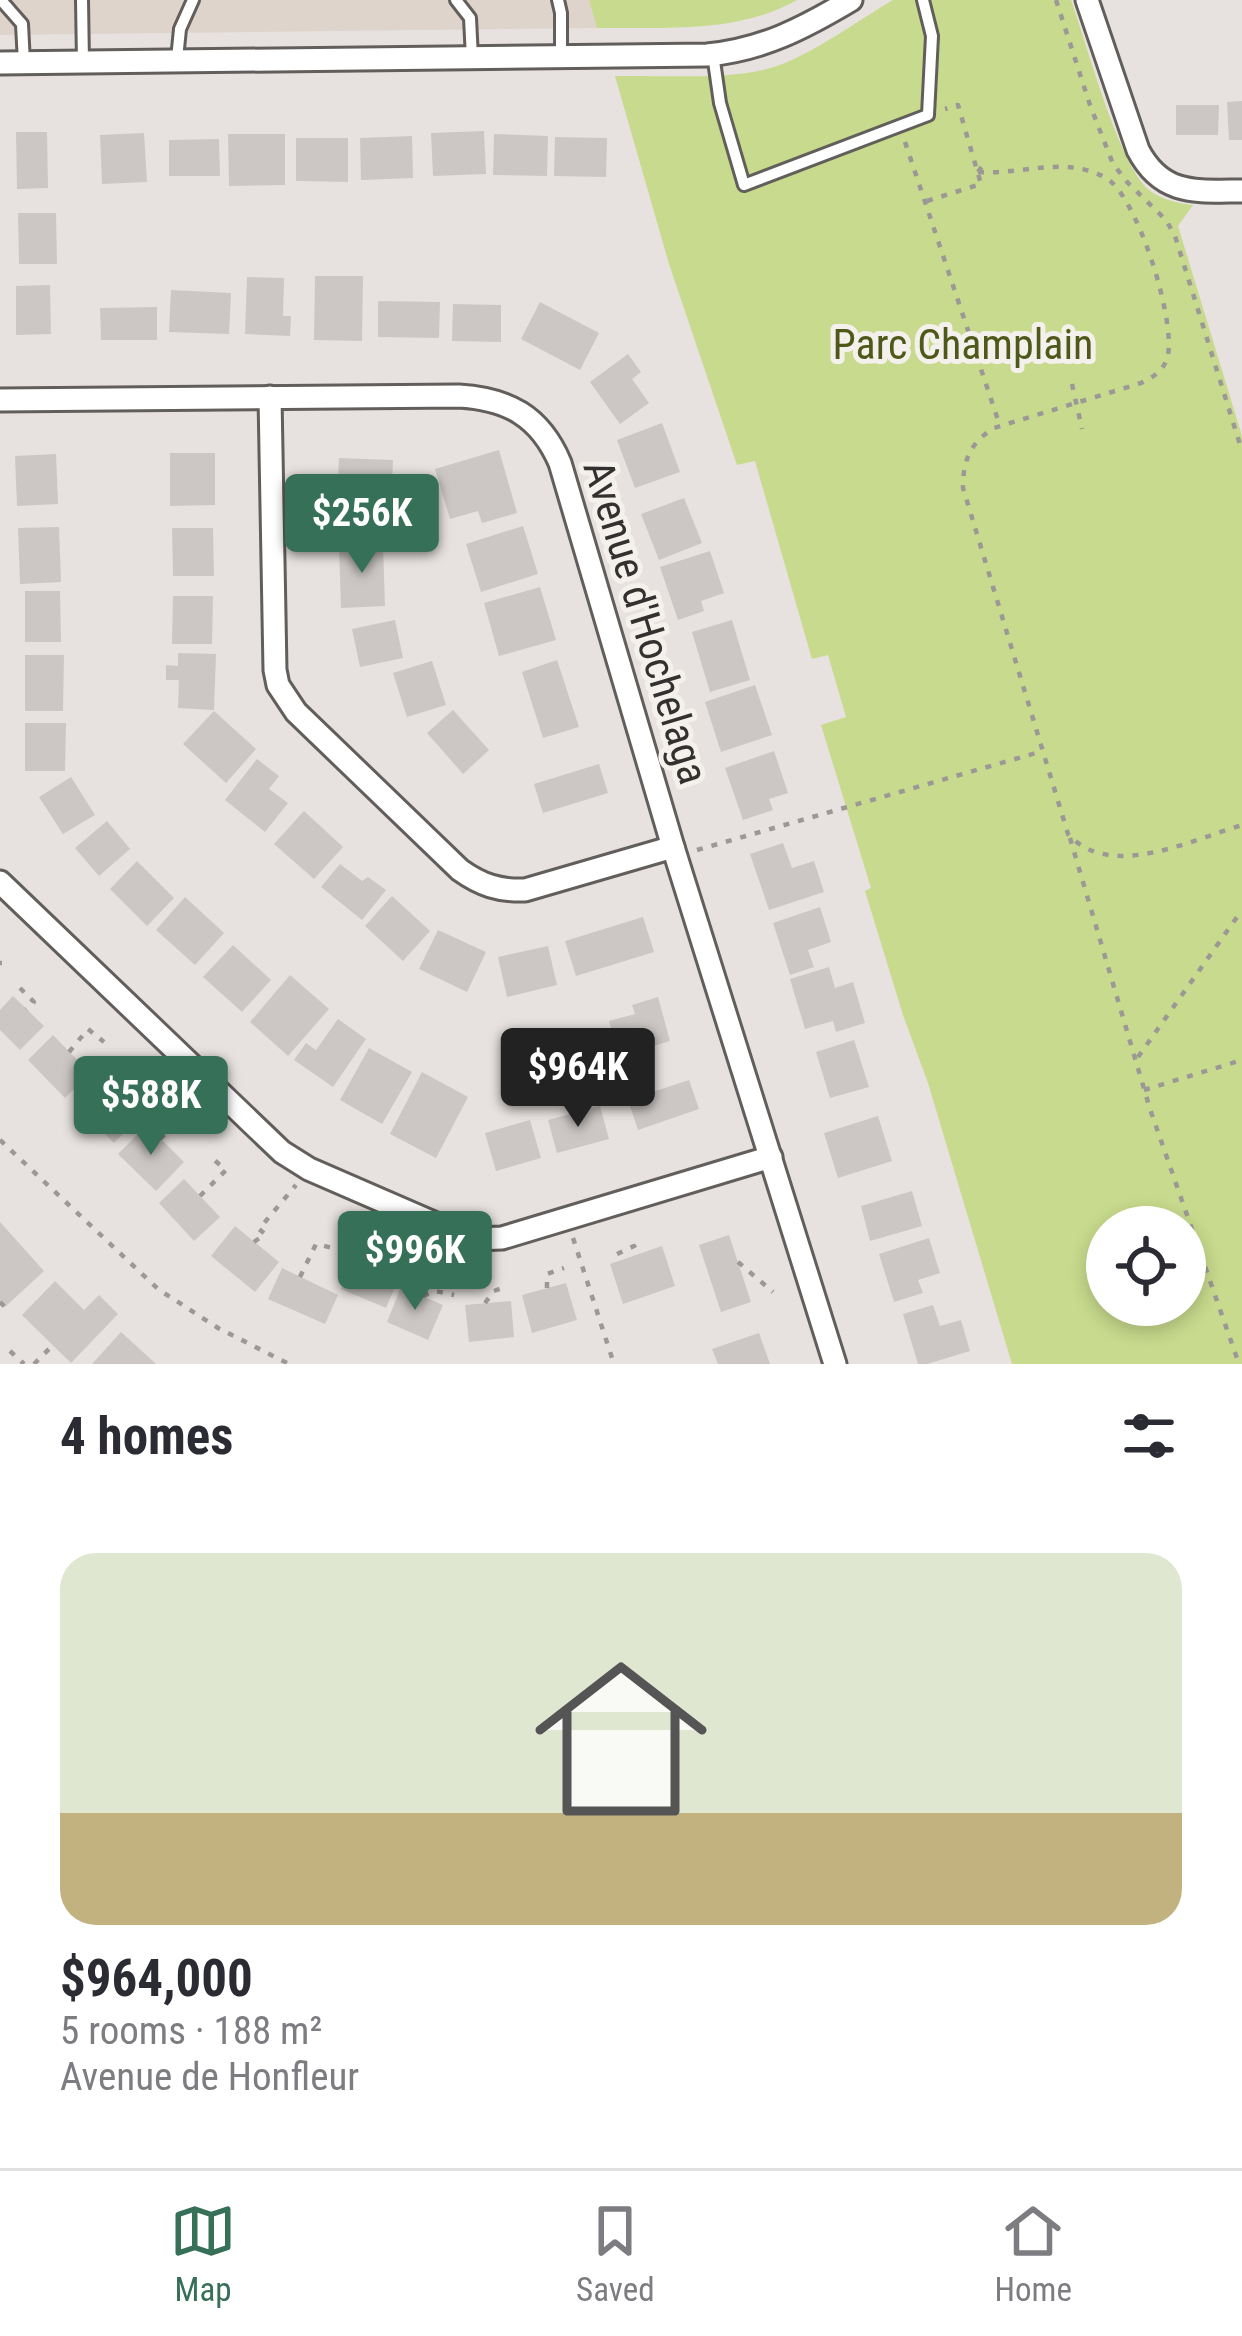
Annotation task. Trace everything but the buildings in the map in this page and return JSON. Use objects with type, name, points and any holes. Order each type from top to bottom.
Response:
[{"type":"street","points":[[0,63],[713,55],[749,50],[785,37],[851,0]]},
{"type":"street","points":[[1087,0],[1148,170],[1190,190],[1242,191]]},
{"type":"street","name":"Avenue d'Hochelaga","points":[[0,400],[477,397],[510,407],[539,428],[560,463],[673,847],[835,1364]]},
{"type":"street","points":[[270,398],[275,670],[278,685],[296,712],[460,871],[490,887],[525,890],[673,847]]},
{"type":"street","points":[[0,882],[282,1153],[446,1230],[475,1239],[502,1238],[771,1156]]},
{"type":"lane","points":[[2,0],[22,24],[24,63]]},
{"type":"lane","points":[[82,0],[83,62]]},
{"type":"lane","points":[[456,0],[470,18],[472,58]]},
{"type":"lane","points":[[558,0],[561,57]]},
{"type":"lane","points":[[713,55],[717,92],[744,185],[928,115],[932,37],[923,0]]},
{"type":"lane","points":[[177,61],[188,2]]},
{"type":"path","points":[[1057,0],[1113,164],[1160,213],[1175,236],[1242,451]]},
{"type":"path","points":[[927,201],[981,184],[958,105]]},
{"type":"path","points":[[899,126],[1000,427]]},
{"type":"path","points":[[978,172],[986,161]]},
{"type":"path","points":[[978,172],[1069,165],[1116,184],[1142,235],[1169,321],[1166,362],[1157,375],[981,436],[963,467],[963,488],[1144,1090],[1239,1364]]},
{"type":"path","points":[[1007,172],[1012,184]]},
{"type":"path","points":[[1116,184],[1124,177]]},
{"type":"path","points":[[1072,384],[1082,429]]},
{"type":"path","points":[[696,850],[1043,751]]},
{"type":"path","points":[[1068,834],[1095,854],[1136,857],[1242,825]]},
{"type":"path","points":[[1136,1060],[1242,910]]},
{"type":"path","points":[[20,988],[34,1002],[26,1009]]},
{"type":"path","points":[[69,1052],[88,1029],[104,1042]]},
{"type":"path","points":[[124,1098],[135,1086],[128,1057]]},
{"type":"path","points":[[1144,1090],[1242,1060]]},
{"type":"path","points":[[160,1139],[175,1123],[191,1139]]},
{"type":"path","points":[[0,1140],[158,1289],[218,1328],[290,1364]]},
{"type":"path","points":[[200,1196],[226,1170],[213,1159]]},
{"type":"path","points":[[254,1242],[265,1234],[260,1229],[309,1169]]},
{"type":"path","points":[[572,1235],[614,1364]]},
{"type":"path","points":[[371,1240],[391,1250],[381,1271]]},
{"type":"path","points":[[301,1277],[316,1244],[337,1249]]},
{"type":"path","points":[[617,1254],[634,1246],[638,1255]]},
{"type":"path","points":[[738,1262],[773,1292]]},
{"type":"path","points":[[547,1288],[547,1274],[564,1268]]},
{"type":"path","points":[[485,1303],[494,1291],[508,1286]]},
{"type":"path","points":[[423,1296],[435,1292],[454,1295]]},
{"type":"path","points":[[34,1364],[53,1346]]},
{"type":"path","points":[[10,1351],[24,1364]]},
{"type":"shaded area","points":[[0,0],[589,0],[597,28],[0,35]]},
{"type":"green space","points":[[589,0],[797,0],[725,24],[597,28]]},
{"type":"green space","name":"Parc Champlain","points":[[893,0],[1071,0],[1104,101],[1138,177],[1159,196],[1193,205],[1178,226],[1242,436],[1242,1364],[1012,1364],[865,891],[871,888],[821,725],[846,717],[828,655],[812,659],[755,461],[737,465],[669,264],[615,76],[759,71],[807,53]]}]
